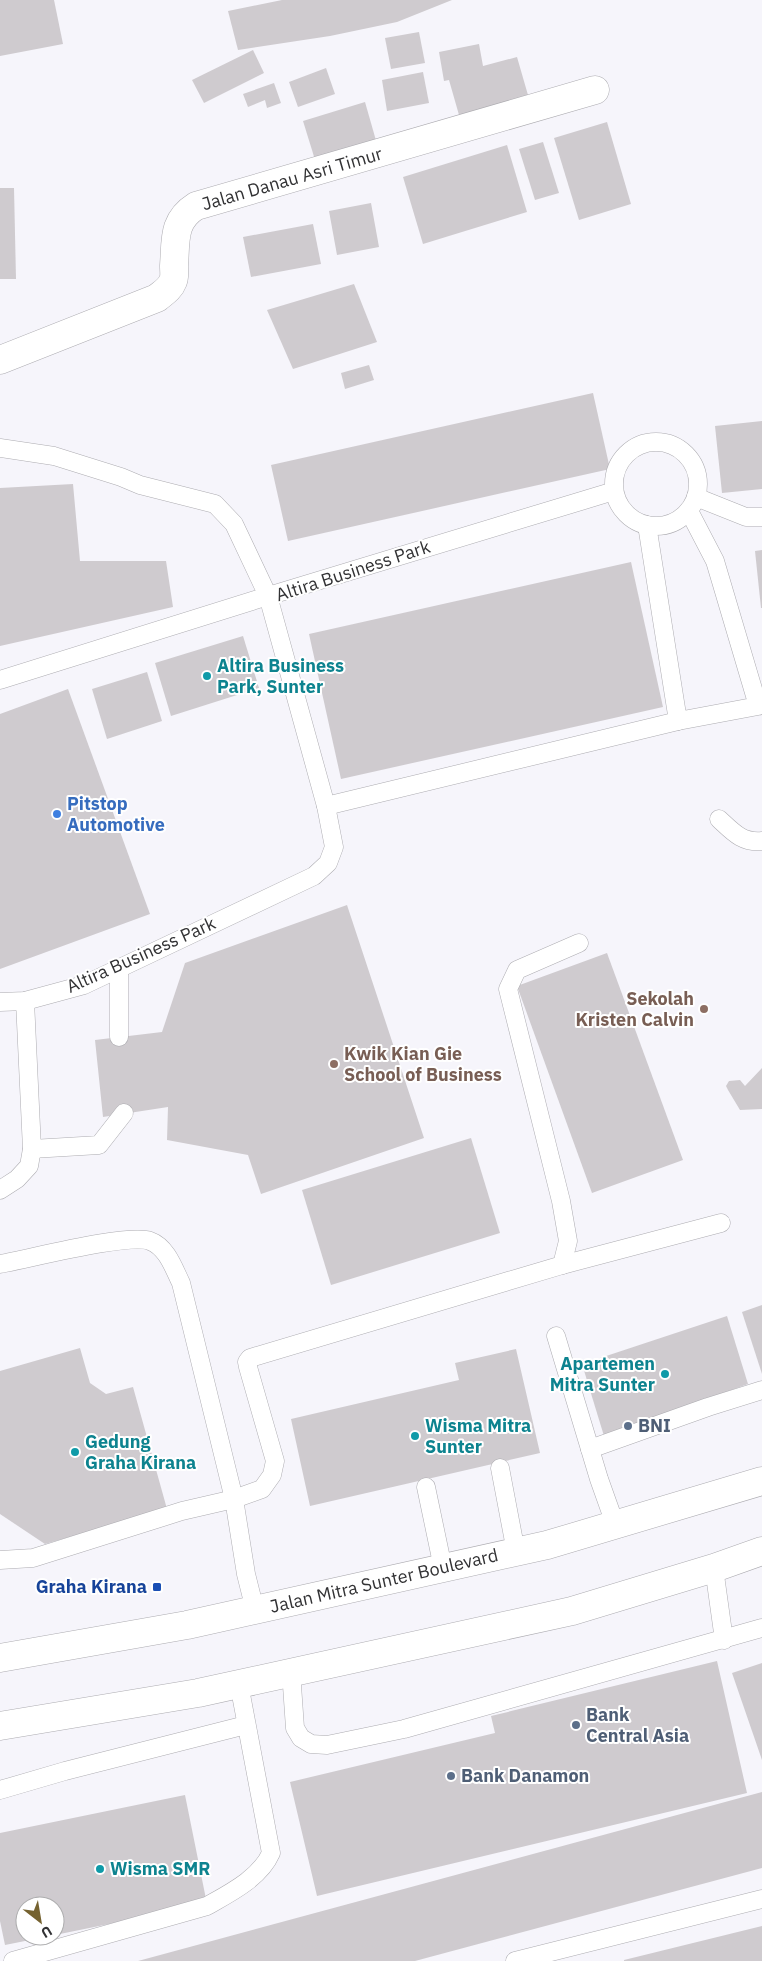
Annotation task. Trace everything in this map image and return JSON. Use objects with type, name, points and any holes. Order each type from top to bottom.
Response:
[{"type":"main road","name":"Jalan Danau Asri Timur","points":[[0,360],[157,298],[168,289],[174,280],[176,234],[180,220],[196,206],[595,90]]},
{"type":"main road","name":"Jalan Mitra Sunter Boulevard","points":[[0,1658],[187,1625],[516,1552],[546,1545],[762,1481]]},
{"type":"main road","points":[[0,1726],[198,1693],[291,1671],[572,1611],[714,1568],[762,1551]]},
{"type":"lane","points":[[326,806],[678,721],[760,706],[715,561],[693,504],[698,481],[690,458],[678,448],[663,442],[642,445],[626,455],[616,472],[614,491],[623,510],[633,519],[646,525],[666,524],[693,504],[746,516],[762,517]]},
{"type":"lane","points":[[0,448],[54,456],[121,477],[140,485],[215,504],[234,524],[268,596],[0,680]]},
{"type":"lane","name":"Altira Business Park","points":[[0,1002],[25,1001],[84,985],[314,876],[328,863],[334,847],[326,806],[268,596],[614,491]]},
{"type":"lane","points":[[646,525],[678,721]]},
{"type":"lane","points":[[719,819],[738,837],[753,842],[762,841]]},
{"type":"lane","points":[[562,1265],[568,1241],[561,1201],[508,989],[517,970],[579,943]]},
{"type":"lane","points":[[119,969],[119,1038]]},
{"type":"lane","points":[[0,1190],[17,1179],[29,1166],[32,1149],[25,1001]]},
{"type":"lane","points":[[32,1149],[100,1145],[124,1113]]},
{"type":"lane","points":[[0,1560],[33,1558],[182,1511],[234,1499],[262,1488],[272,1475],[275,1461],[248,1367],[247,1362],[250,1358],[562,1265],[721,1223]]},
{"type":"lane","points":[[0,1264],[125,1239],[151,1241],[167,1255],[180,1283],[234,1499],[246,1574],[256,1610]]},
{"type":"lane","points":[[556,1336],[615,1524]]},
{"type":"lane","points":[[590,1449],[762,1390]]},
{"type":"lane","points":[[500,1468],[516,1552]]},
{"type":"lane","points":[[426,1487],[443,1568]]},
{"type":"lane","points":[[714,1568],[724,1640]]},
{"type":"lane","points":[[291,1671],[295,1728],[301,1738],[311,1744],[327,1745],[404,1729],[762,1628]]},
{"type":"lane","points":[[13,1961],[207,1906],[226,1895],[266,1864],[271,1853],[239,1684]]},
{"type":"lane","points":[[0,1790],[65,1771],[246,1725]]},
{"type":"lane","points":[[515,1961],[762,1899]]},
{"type":"building","points":[[0,0],[54,0],[63,44],[0,56]]},
{"type":"building","points":[[282,0],[452,0],[397,22],[330,36],[238,50],[228,11]]},
{"type":"building","points":[[419,32],[425,63],[391,69],[385,38]]},
{"type":"building","points":[[479,44],[483,66],[517,57],[530,102],[461,122],[449,80],[444,81],[439,52]]},
{"type":"building","points":[[253,50],[264,73],[204,103],[192,80]]},
{"type":"building","points":[[326,68],[335,94],[298,107],[289,82]]},
{"type":"building","points":[[423,72],[429,103],[387,111],[382,80]]},
{"type":"building","points":[[274,83],[281,103],[267,108],[265,100],[248,107],[243,94]]},
{"type":"building","points":[[365,102],[377,144],[316,163],[303,121]]},
{"type":"building","points":[[607,122],[631,204],[579,220],[554,138]]},
{"type":"building","points":[[543,142],[559,193],[535,200],[519,149]]},
{"type":"building","points":[[507,145],[527,212],[423,244],[403,177]]},
{"type":"building","points":[[0,188],[14,188],[16,279],[0,279]]},
{"type":"building","points":[[371,203],[379,247],[337,255],[329,211]]},
{"type":"building","points":[[313,224],[321,264],[251,277],[243,237]]},
{"type":"building","points":[[354,284],[377,342],[293,369],[267,310]]},
{"type":"building","points":[[369,365],[374,380],[345,389],[341,373]]},
{"type":"building","points":[[593,393],[610,469],[288,541],[271,465]]},
{"type":"building","points":[[762,421],[762,489],[722,493],[715,426]]},
{"type":"building","points":[[73,484],[80,561],[166,561],[173,607],[0,646],[0,488]]},
{"type":"building","points":[[762,550],[762,608],[761,608],[755,551]]},
{"type":"building","points":[[631,562],[663,707],[341,779],[309,634]]},
{"type":"building","name":"Altira Business Park, Sunter","points":[[243,636],[259,688],[171,716],[155,663]]},
{"type":"building","points":[[147,672],[162,721],[107,739],[92,689]]},
{"type":"building","name":"Pitstop Automotive","points":[[68,689],[150,914],[0,969],[0,714]]},
{"type":"building","points":[[347,905],[424,1138],[261,1194],[248,1155],[167,1140],[168,1107],[103,1117],[95,1040],[162,1032],[185,963]]},
{"type":"building","points":[[607,953],[683,1160],[592,1193],[517,986]]},
{"type":"building","points":[[762,1068],[762,1109],[740,1110],[726,1086],[729,1081],[740,1080],[745,1086]]},
{"type":"building","points":[[471,1138],[500,1233],[331,1285],[302,1190]]},
{"type":"building","points":[[762,1305],[762,1374],[742,1312]]},
{"type":"building","name":"Apartemen Mitra Sunter","points":[[727,1316],[748,1384],[604,1436],[582,1364]]},
{"type":"building","name":"Gedung Graha Kirana","points":[[80,1348],[90,1383],[106,1394],[133,1387],[167,1509],[45,1544],[0,1514],[0,1371]]},
{"type":"building","name":"Wisma Mitra Sunter","points":[[516,1349],[540,1453],[310,1506],[291,1419],[459,1380],[455,1363]]},
{"type":"building","points":[[717,1661],[747,1793],[317,1896],[290,1782],[495,1733],[491,1716]]},
{"type":"building","points":[[762,1663],[762,1760],[732,1673]]},
{"type":"building","points":[[762,1792],[762,1868],[415,1961],[138,1961]]},
{"type":"building","name":"Wisma SMR","points":[[185,1795],[207,1904],[65,1933],[65,1896],[15,1896],[15,1943],[5,1945],[0,1921],[0,1833]]},
{"type":"building","points":[[762,1926],[762,1961],[624,1961],[624,1960]]},
{"type":"place","name":"Altira Business Park, Sunter","points":[[207,676]]},
{"type":"place","name":"Pitstop Automotive","points":[[57,814]]},
{"type":"place","name":"Sekolah Kristen Calvin","points":[[704,1009]]},
{"type":"place","name":"Kwik Kian Gie School of Business","points":[[334,1064]]},
{"type":"place","name":"Apartemen Mitra Sunter","points":[[665,1374]]},
{"type":"place","name":"BNI","points":[[628,1426]]},
{"type":"place","name":"Wisma Mitra Sunter","points":[[415,1436]]},
{"type":"place","name":"Gedung Graha Kirana","points":[[75,1452]]},
{"type":"place","name":"Graha Kirana","points":[[157,1587]]},
{"type":"place","name":"Bank Central Asia","points":[[576,1725]]},
{"type":"place","name":"Bank Danamon","points":[[451,1776]]},
{"type":"place","name":"Wisma SMR","points":[[100,1869]]}]
